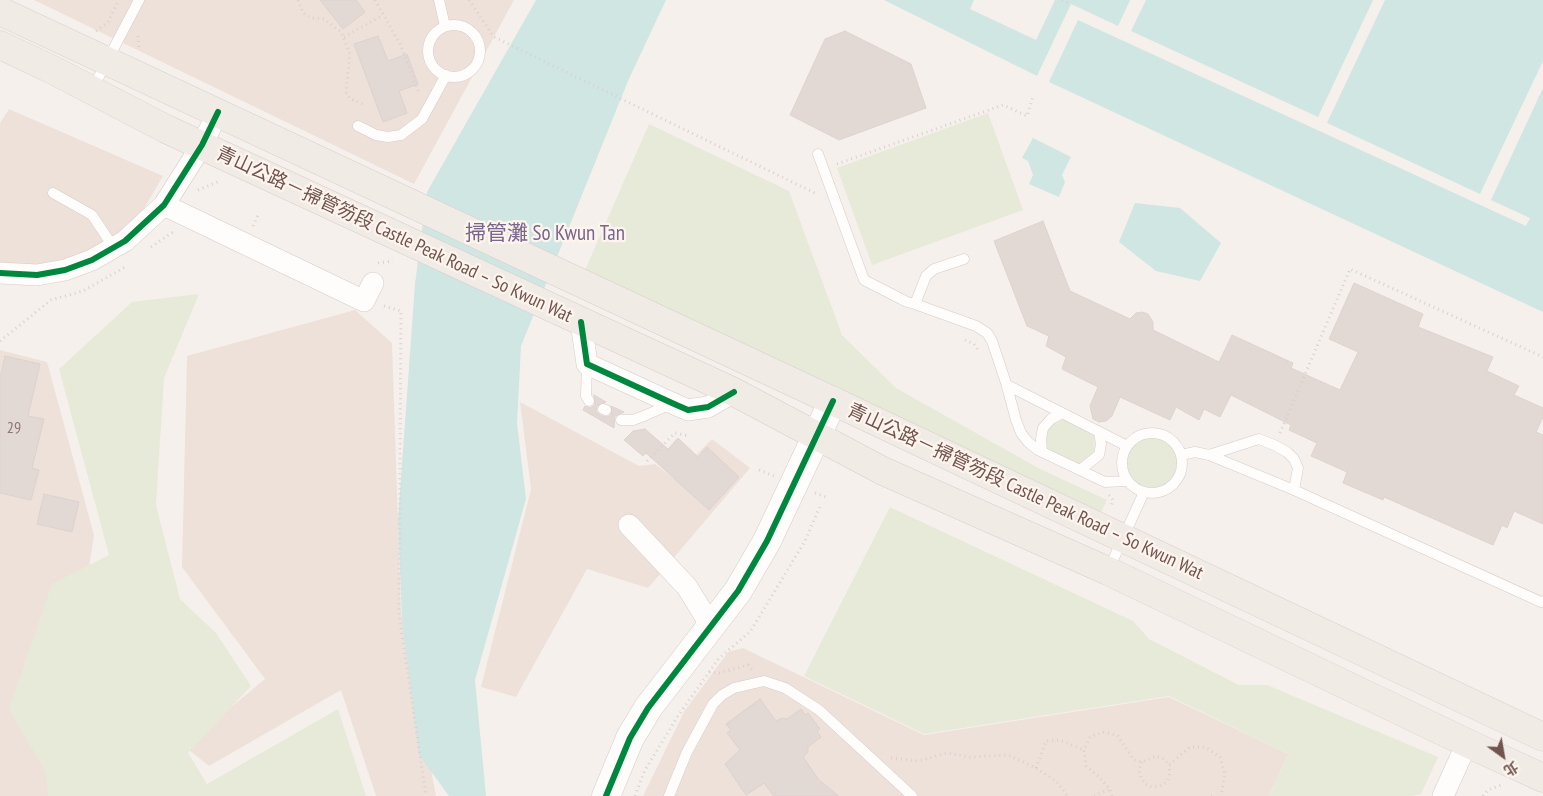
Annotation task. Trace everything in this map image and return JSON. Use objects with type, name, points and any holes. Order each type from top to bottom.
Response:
[{"type":"main road","name":"青山公路－掃管笏段 Castle Peak Road – So Kwun Wat","points":[[0,11],[108,60],[582,285],[834,401],[1543,737]]},
{"type":"main road","name":"青山公路－掃管笏段 Castle Peak Road – So Kwun Wat","points":[[0,46],[54,70],[91,91],[202,145],[734,392],[884,471],[1108,571],[1543,778]]},
{"type":"street","points":[[0,273],[20,275],[50,273],[77,266],[114,248],[135,233],[164,205],[202,145],[218,112]]},
{"type":"street","points":[[164,205],[368,292]]},
{"type":"street","points":[[574,319],[587,364],[672,403],[688,410],[708,407],[734,392]]},
{"type":"street","points":[[606,796],[630,738],[648,708],[738,591],[767,541],[834,401]]},
{"type":"street","points":[[629,525],[687,587],[711,626]]},
{"type":"street","points":[[1443,796],[1467,743]]},
{"type":"lane","points":[[91,91],[138,0]]},
{"type":"lane","points":[[439,0],[445,26]]},
{"type":"lane","points":[[445,26],[462,26],[476,38],[479,46],[479,55],[470,70],[462,75],[446,76],[433,67],[428,52],[432,36],[445,26]]},
{"type":"lane","points":[[358,126],[388,137],[401,135],[422,119],[446,76]]},
{"type":"lane","points":[[818,154],[864,280],[907,302],[976,326],[986,333],[992,341],[1021,433],[1028,442],[1042,452],[1105,482],[1127,481]]},
{"type":"lane","points":[[53,193],[92,215],[114,248]]},
{"type":"lane","points":[[915,304],[926,276],[934,269],[964,259]]},
{"type":"lane","points":[[587,364],[586,396],[589,401]]},
{"type":"lane","points":[[1006,385],[1127,446]]},
{"type":"lane","points":[[620,420],[638,418],[672,403]]},
{"type":"lane","points":[[1042,452],[1043,428],[1051,419],[1062,413]]},
{"type":"lane","points":[[1080,470],[1099,455],[1101,444],[1099,432]]},
{"type":"lane","points":[[1152,432],[1170,439],[1181,456],[1182,466],[1173,484],[1159,492],[1144,492],[1135,488],[1127,481],[1121,464],[1127,446],[1133,438],[1152,432]]},
{"type":"lane","points":[[1209,455],[1259,439],[1274,445],[1287,452],[1294,459],[1298,468],[1294,490]]},
{"type":"lane","points":[[1181,456],[1195,452],[1209,455],[1294,490],[1541,602],[1543,601]]},
{"type":"lane","points":[[1108,571],[1144,492]]},
{"type":"lane","points":[[669,796],[687,752],[713,704],[722,694],[734,688],[758,682],[785,688],[819,710],[912,796]]},
{"type":"path","points":[[108,22],[119,0]]},
{"type":"path","points":[[298,0],[303,13],[312,18],[324,19],[332,23],[344,37],[350,54],[346,92],[356,103],[365,106]]},
{"type":"path","points":[[375,0],[400,44],[418,91]]},
{"type":"path","points":[[469,0],[494,37],[653,112]]},
{"type":"path","points":[[1062,0],[1071,4]]},
{"type":"path","points":[[344,37],[383,15]]},
{"type":"path","points":[[820,196],[833,165],[1003,105],[1026,116],[1033,97]]},
{"type":"path","points":[[1274,445],[1350,269],[1543,357]]},
{"type":"path","points":[[368,292],[401,311],[399,615],[426,796]]},
{"type":"path","points":[[0,341],[51,300]]},
{"type":"path","points":[[647,461],[675,433],[690,436]]},
{"type":"path","points":[[635,796],[650,762],[709,672],[719,658],[750,632],[804,541],[821,504]]},
{"type":"path","points":[[709,672],[720,673],[748,665],[752,670],[758,670]]},
{"type":"path","points":[[1112,796],[1110,789],[1086,766],[1084,750],[1090,737],[1103,732],[1117,734],[1134,760],[1142,762],[1156,756],[1164,759],[1169,765],[1170,774],[1167,782],[1160,786],[1152,787],[1145,784],[1140,778],[1142,762]]},
{"type":"path","points":[[1036,768],[1046,742],[1060,740],[1084,750]]},
{"type":"path","points":[[1169,765],[1174,763],[1190,747],[1205,747],[1220,757],[1225,774],[1221,796]]},
{"type":"path","points":[[880,767],[893,756],[918,761],[947,753],[970,757],[1008,755],[1036,768],[1056,781],[1068,796]]},
{"type":"path","points":[[1094,796],[1110,789]]},
{"type":"path","points":[[1211,796],[1216,796]]},
{"type":"shaded area","points":[[34,0],[514,0],[414,184]]},
{"type":"shaded area","points":[[9,109],[163,176],[138,219],[108,247],[70,264],[19,267],[0,264],[0,123]]},
{"type":"shaded area","points":[[355,310],[392,343],[401,612],[436,796],[376,796],[341,690],[209,766],[184,746],[265,679],[182,567],[187,356]]},
{"type":"shaded area","points":[[0,350],[47,362],[94,535],[54,796],[0,796]]},
{"type":"shaded area","points":[[520,402],[639,466],[655,464],[673,478],[712,439],[750,468],[648,588],[587,569],[516,697],[481,687],[531,489]]},
{"type":"shaded area","points":[[743,648],[924,735],[1169,697],[1289,754],[1269,795],[1272,796],[643,796],[684,712],[728,652]]},
{"type":"green space","points":[[988,113],[1023,210],[872,265],[837,168]]},
{"type":"green space","points":[[649,124],[789,191],[842,335],[896,388],[1040,469],[1107,500],[1100,515],[582,277]]},
{"type":"green space","points":[[199,294],[164,378],[156,505],[180,599],[216,633],[251,686],[188,753],[207,784],[338,709],[366,796],[48,796],[45,771],[9,709],[52,584],[109,555],[59,369],[132,302]]},
{"type":"green space","points":[[1063,419],[1094,434],[1095,452],[1079,465],[1046,449],[1047,431],[1053,424]]},
{"type":"green space","points":[[1152,437],[1162,439],[1170,445],[1176,453],[1178,463],[1176,473],[1170,481],[1162,487],[1152,489],[1142,487],[1134,481],[1128,473],[1126,463],[1128,453],[1134,445],[1142,439]]},
{"type":"green space","points":[[890,507],[1133,621],[1149,639],[1239,685],[1267,685],[1438,757],[1421,794],[1411,796],[1269,795],[1289,754],[1169,696],[924,734],[804,676]]},
{"type":"water","points":[[536,0],[666,0],[628,81],[521,346],[517,423],[526,499],[475,680],[486,796],[449,796],[419,755],[402,621],[398,519],[415,284],[427,192]]},
{"type":"water","points":[[884,0],[1543,0],[1543,312],[1049,82]]},
{"type":"water","points":[[1033,138],[1071,157],[1062,175],[1065,182],[1059,197],[1029,184],[1033,175],[1028,161],[1022,158]]},
{"type":"water","points":[[1135,203],[1180,208],[1221,243],[1200,281],[1156,271],[1119,242]]},
{"type":"pier","points":[[974,0],[1055,0],[1036,40],[970,9]]},
{"type":"pier","points":[[1130,0],[1146,0],[1131,31],[1318,117],[1373,0],[1385,0],[1327,123],[1480,194],[1543,61],[1543,88],[1491,200],[1530,218],[1526,226],[1078,20],[1048,84],[1036,78],[1071,4],[1118,26]]},
{"type":"building","points":[[320,0],[356,0],[365,12],[343,29]]},
{"type":"building","points":[[845,31],[911,64],[926,108],[839,140],[790,115],[825,39]]},
{"type":"building","points":[[378,36],[388,61],[407,54],[418,84],[399,91],[407,113],[383,122],[354,44]]},
{"type":"building","points":[[1043,221],[1070,291],[1130,319],[1136,313],[1148,314],[1153,322],[1153,330],[1219,362],[1232,335],[1293,363],[1291,368],[1340,390],[1358,352],[1329,339],[1354,283],[1423,314],[1418,327],[1493,357],[1487,371],[1519,386],[1514,395],[1543,408],[1543,417],[1536,432],[1543,435],[1543,524],[1514,511],[1507,528],[1502,525],[1493,545],[1384,497],[1383,500],[1343,483],[1347,472],[1311,456],[1317,443],[1289,430],[1291,425],[1231,395],[1220,417],[1204,409],[1199,420],[1176,407],[1170,420],[1120,397],[1112,416],[1106,421],[1099,422],[1093,419],[1090,406],[1098,387],[1062,369],[1066,357],[1046,346],[1049,336],[1027,326],[994,241]]},
{"type":"building","points":[[5,356],[40,364],[28,416],[44,419],[32,468],[39,470],[31,500],[0,493],[0,378]]},
{"type":"building","points":[[594,395],[606,402],[597,406],[596,411],[600,415],[607,417],[611,415],[611,406],[624,412],[615,416],[614,428],[583,410],[585,406],[590,408],[595,405]]},
{"type":"building","points":[[645,429],[668,449],[678,438],[698,457],[707,447],[739,477],[709,510],[646,453],[643,456],[624,440],[633,431]]},
{"type":"building","points":[[44,494],[79,502],[72,532],[37,524]]},
{"type":"building","points":[[760,699],[776,721],[782,718],[787,719],[801,709],[805,715],[808,713],[820,729],[817,731],[821,737],[808,747],[808,752],[803,757],[819,780],[839,796],[774,796],[764,783],[746,795],[725,764],[740,750],[727,733],[731,730],[726,724]]},
{"type":"cycle path","points":[[0,273],[37,275],[65,270],[92,260],[125,241],[164,205],[202,145],[218,112]]},
{"type":"cycle path","points":[[581,322],[587,364],[672,403],[688,410],[708,407],[734,392]]},
{"type":"cycle path","points":[[606,796],[630,738],[648,708],[738,591],[767,541],[833,401]]},
{"type":"district","name":"掃管灘 So Kwun Tan","points":[[545,234]]}]
